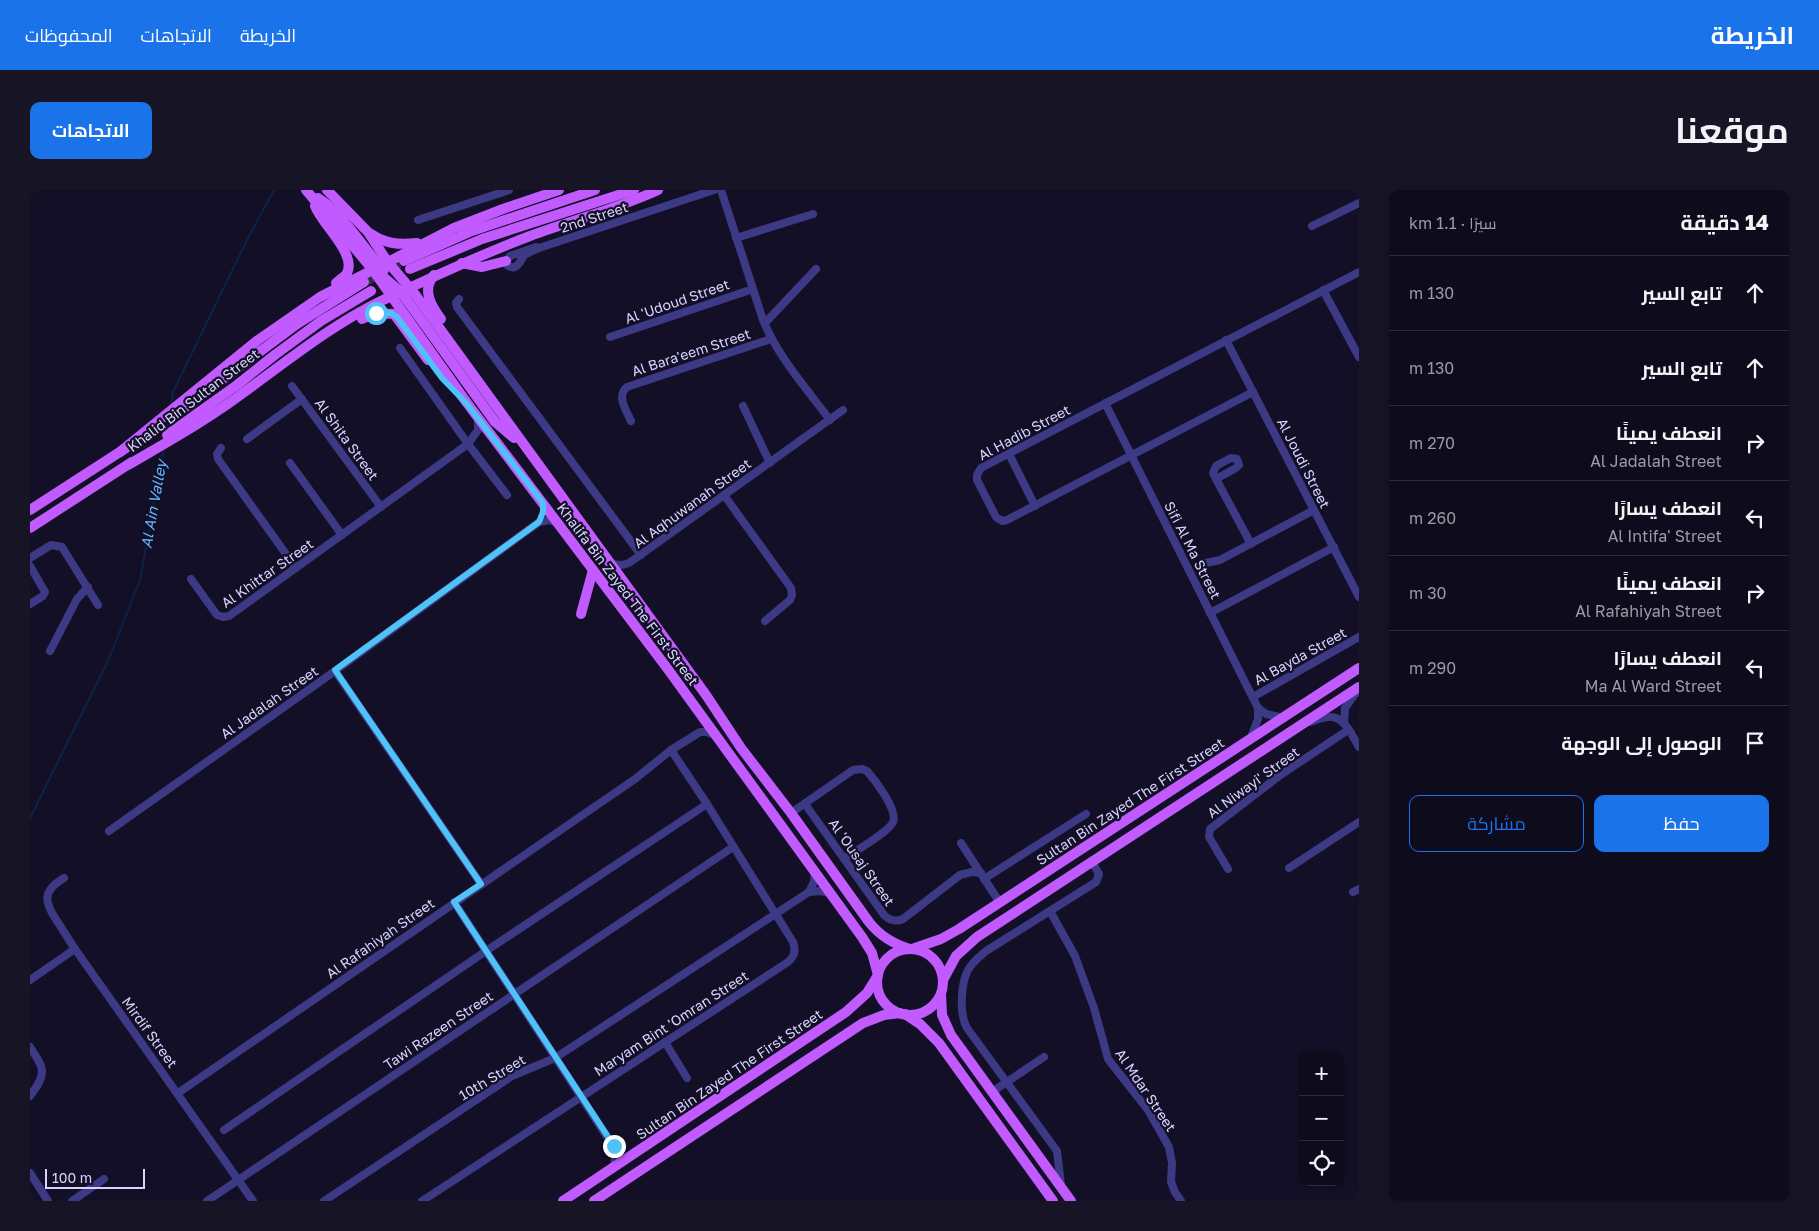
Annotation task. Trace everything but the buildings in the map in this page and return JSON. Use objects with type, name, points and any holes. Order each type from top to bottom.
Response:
[{"type":"main road","name":"Khalifa Bin Zayed The First Street","points":[[327,190],[368,232],[380,266],[503,417],[706,695],[741,748],[791,813],[875,930],[888,940],[911,949]]},
{"type":"main road","points":[[280,324],[320,297],[428,241],[478,218],[559,190]]},
{"type":"main road","points":[[595,190],[472,231],[407,265],[634,190]]},
{"type":"main road","points":[[240,390],[351,318],[434,275],[530,236],[658,190]]},
{"type":"main road","points":[[309,194],[320,200],[340,217],[380,266]]},
{"type":"main road","points":[[227,372],[299,306],[344,278],[348,271],[349,263],[346,252],[321,219],[309,194]]},
{"type":"main road","points":[[368,232],[383,241],[398,244],[428,241]]},
{"type":"main road","points":[[462,263],[482,267],[506,260]]},
{"type":"main road","name":"Khalifa Bin Zayed The First Street","points":[[380,266],[401,292],[467,404],[559,523],[869,946],[878,976]]},
{"type":"main road","points":[[434,275],[430,279],[428,292],[431,305],[488,385],[503,417]]},
{"type":"main road","name":"Khalid Bin Sultan Street","points":[[30,510],[120,452],[227,372],[297,324],[367,287],[276,354],[240,390],[184,422],[128,465],[30,528]]},
{"type":"main road","points":[[401,292],[495,422],[525,447]]},
{"type":"main road","points":[[291,358],[369,315],[391,313],[401,322],[442,378],[467,404]]},
{"type":"main road","points":[[581,614],[593,570]]},
{"type":"main road","name":"Sultan Bin Zayed The First Street","points":[[911,949],[950,935],[1359,668]]},
{"type":"main road","points":[[943,980],[956,956],[969,943],[1359,688]]},
{"type":"main road","points":[[1053,1201],[939,1043],[920,1024],[891,1009],[881,998],[878,992],[878,976],[883,963],[894,954],[911,949],[925,953],[936,962],[942,973],[941,1008],[947,1029],[1071,1201]]},
{"type":"main road","name":"Sultan Bin Zayed The First Street","points":[[563,1201],[846,1012],[860,1000],[878,976]]},
{"type":"main road","points":[[594,1201],[863,1023],[884,1015],[912,1015],[926,1010],[932,1006],[941,994]]},
{"type":"street","name":"2nd Street","points":[[539,248],[510,256],[506,260],[509,266],[516,267],[524,255],[539,248],[714,190]]},
{"type":"street","points":[[721,190],[764,324],[786,362],[830,420]]},
{"type":"street","points":[[418,220],[506,191]]},
{"type":"street","points":[[1312,226],[1359,203]]},
{"type":"street","points":[[736,238],[813,214]]},
{"type":"street","points":[[764,324],[816,269]]},
{"type":"street","name":"Al Hadib Street","points":[[1253,392],[1009,519],[1000,520],[996,517],[978,483],[977,475],[981,468],[1359,272]]},
{"type":"street","name":"Al 'Udoud Street","points":[[610,337],[753,289]]},
{"type":"street","points":[[1324,290],[1356,343],[1359,357]]},
{"type":"street","points":[[459,300],[456,303],[457,307],[641,555]]},
{"type":"street","name":"Al Bara'eem Street","points":[[631,421],[621,396],[627,387],[772,339]]},
{"type":"street","name":"Al Joudi Street","points":[[1226,340],[1359,597]]},
{"type":"street","points":[[400,348],[507,495]]},
{"type":"street","name":"Al Shita Street","points":[[292,386],[381,507]]},
{"type":"street","points":[[247,439],[302,400]]},
{"type":"street","name":"Sifi Al Ma Street","points":[[1105,403],[1258,708]]},
{"type":"street","name":"Al Aqhuwanah Street","points":[[742,406],[770,463]]},
{"type":"street","name":"Al Aqhuwanah Street","points":[[629,563],[843,410]]},
{"type":"street","points":[[470,442],[479,428],[478,416]]},
{"type":"street","points":[[470,442],[482,436],[491,436],[496,440]]},
{"type":"street","name":"Al Khittar Street","points":[[190,579],[216,615],[226,617],[470,442]]},
{"type":"street","points":[[222,448],[217,454],[218,460],[296,568]]},
{"type":"street","points":[[1009,454],[1035,506]]},
{"type":"street","points":[[290,463],[342,535]]},
{"type":"street","points":[[1216,479],[1251,544]]},
{"type":"street","points":[[724,495],[791,588],[792,594],[788,602],[765,621]]},
{"type":"street","points":[[539,522],[543,512],[543,503]]},
{"type":"street","points":[[1201,564],[1220,560],[1314,510]]},
{"type":"street","points":[[539,522],[549,520],[559,523]]},
{"type":"street","name":"Al Jadalah Street","points":[[109,831],[539,522]]},
{"type":"street","points":[[30,558],[52,545],[62,547],[98,605]]},
{"type":"street","points":[[1210,612],[1334,548]]},
{"type":"street","points":[[610,564],[622,565],[629,563]]},
{"type":"street","points":[[623,583],[624,574],[629,563]]},
{"type":"street","points":[[30,566],[45,592],[43,596],[30,604]]},
{"type":"street","points":[[50,651],[77,599],[88,587]]},
{"type":"street","name":"Al Bayda Street","points":[[1253,697],[1359,637]]},
{"type":"street","points":[[335,670],[481,884]]},
{"type":"street","points":[[1346,726],[1345,708],[1359,688]]},
{"type":"street","points":[[1258,708],[1266,714],[1284,718]]},
{"type":"street","points":[[1250,740],[1258,719],[1258,708]]},
{"type":"street","points":[[695,734],[700,725],[701,715]]},
{"type":"street","points":[[1305,722],[1331,717],[1338,718],[1346,726],[1359,747]]},
{"type":"street","name":"Al Niwayi' Street","points":[[1228,869],[1209,837],[1210,829],[1346,726]]},
{"type":"street","points":[[695,734],[706,732],[716,736]]},
{"type":"street","name":"Al Rafahiyah Street","points":[[178,1093],[635,779],[671,750],[695,734]]},
{"type":"street","name":"Maryam Bint 'Omran Street","points":[[422,1201],[790,960],[794,954],[794,945],[776,914],[671,750]]},
{"type":"street","points":[[791,813],[853,770],[862,769],[869,774],[893,810],[894,819],[887,829],[844,859]]},
{"type":"street","points":[[224,1130],[486,951],[707,804]]},
{"type":"street","name":"Al 'Ousaj Street","points":[[805,804],[884,915],[893,921],[903,919],[960,875],[972,872],[983,876],[1086,814]]},
{"type":"street","points":[[1288,868],[1359,822]]},
{"type":"street","points":[[961,843],[1000,903]]},
{"type":"street","name":"Tawi Razeen Street","points":[[207,1201],[734,847]]},
{"type":"street","points":[[1061,1187],[1058,1155],[1055,1149],[964,1023],[961,1007],[966,975],[980,956],[1096,882],[1099,874],[1092,862]]},
{"type":"street","points":[[809,892],[814,882],[815,871]]},
{"type":"street","name":"Mirdif Street","points":[[64,878],[54,884],[49,891],[47,904],[75,949],[253,1201]]},
{"type":"street","points":[[776,914],[809,892],[820,891],[830,893]]},
{"type":"street","points":[[454,902],[614,1146],[616,1156],[614,1167]]},
{"type":"street","name":"Al Mdar Street","points":[[1050,911],[1075,956],[1094,1008],[1108,1059],[1148,1110],[1169,1147],[1172,1163],[1171,1182],[1181,1201]]},
{"type":"street","name":"10th Street","points":[[324,1201],[512,1076],[555,1058],[776,914]]},
{"type":"street","points":[[30,980],[75,949]]},
{"type":"street","points":[[665,1042],[687,1078]]},
{"type":"street","points":[[30,1047],[42,1066],[43,1074],[30,1096]]},
{"type":"street","points":[[992,1092],[1044,1057]]},
{"type":"street","points":[[614,1146],[623,1152],[634,1154]]},
{"type":"street","points":[[1044,1162],[1058,1160]]},
{"type":"street","points":[[30,1174],[48,1201]]},
{"type":"street","points":[[72,1201],[104,1179]]},
{"type":"waterway","name":"Al Ain Valley","points":[[171,406],[173,392],[249,236],[274,190]]},
{"type":"waterway","name":"Al Ain Valley","points":[[167,431],[168,421]]},
{"type":"waterway","name":"Al Ain Valley","points":[[30,818],[108,661],[140,580],[164,448]]},
{"type":"tunnel","points":[[364,282],[404,261]]},
{"type":"route","points":[[376,313],[391,313],[397,317],[442,378],[478,416],[543,503],[544,507],[539,522],[335,670],[481,884],[454,902],[614,1146]]}]
